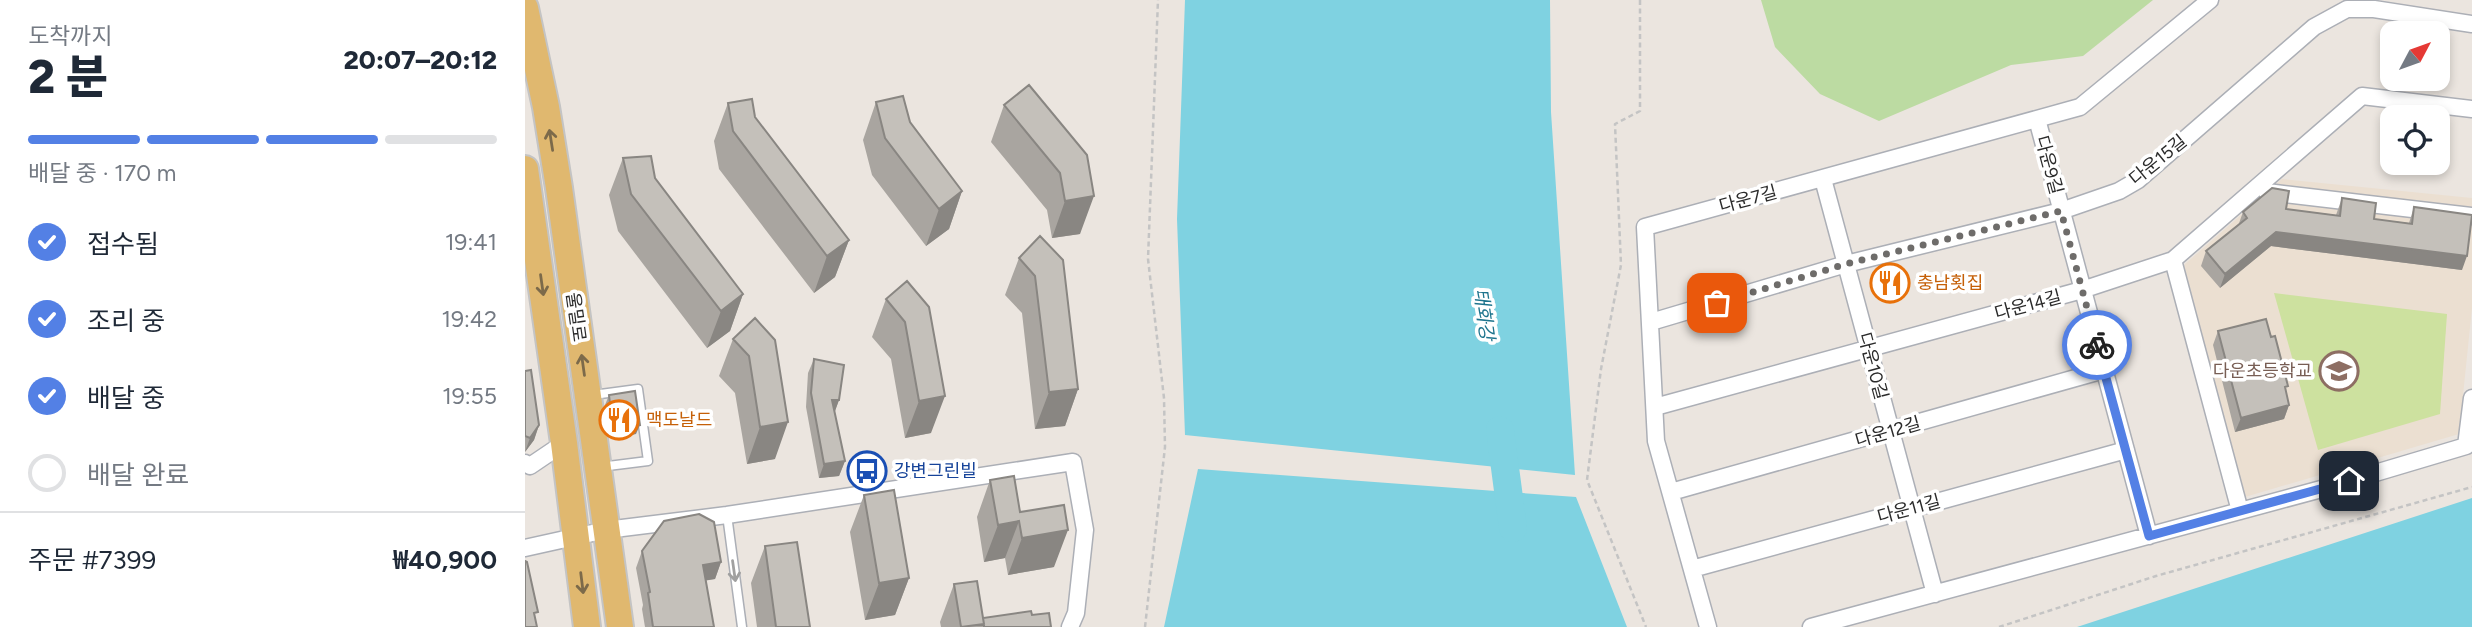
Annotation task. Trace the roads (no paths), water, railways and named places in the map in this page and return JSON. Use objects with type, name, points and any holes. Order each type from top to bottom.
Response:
[{"type":"main road","name":"울밀로","points":[[526,17],[559,188],[620,627]]},
{"type":"main road","name":"울밀로","points":[[525,169],[587,627]]},
{"type":"street","name":"다운7길","points":[[1708,627],[1656,441],[1645,227],[2080,107],[2210,0]]},
{"type":"street","name":"다운15길","points":[[1651,322],[1846,264],[2061,211],[2119,191],[2138,180],[2315,27],[2347,9],[2374,9],[2472,24]]},
{"type":"street","name":"다운14길","points":[[1654,407],[2083,290],[2173,260],[2362,96],[2472,109]]},
{"type":"street","name":"다운9길","points":[[2036,119],[2149,536]]},
{"type":"street","name":"다운10길","points":[[1823,178],[1935,594]]},
{"type":"street","points":[[2254,190],[2472,216]]},
{"type":"street","points":[[2173,260],[2240,511]]},
{"type":"street","name":"다운12길","points":[[1671,492],[2104,370]]},
{"type":"street","points":[[1811,627],[2240,511],[2466,446],[2472,398]]},
{"type":"street","points":[[525,463],[530,466],[564,443]]},
{"type":"street","name":"다운11길","points":[[1692,569],[2126,450]]},
{"type":"street","points":[[525,548],[606,530],[727,515],[1073,462],[1085,530],[1076,612],[1070,627]]},
{"type":"lane","points":[[587,396],[638,389],[640,401],[648,461],[597,467]]},
{"type":"lane","points":[[727,515],[742,627]]},
{"type":"water","points":[[1185,0],[1550,0],[1551,112],[1575,475],[1185,435],[1177,219]]},
{"type":"water","points":[[1198,469],[1576,497],[1627,627],[1164,627]]},
{"type":"water","points":[[2472,498],[2472,627],[2077,627]]},
{"type":"waterway","name":"태화강","points":[[1500,430],[1513,528]]},
{"type":"place","name":"충남횟집","points":[[1890,283]]},
{"type":"place","name":"다운초등학교","points":[[2339,371]]},
{"type":"place","name":"맥도날드","points":[[619,420]]},
{"type":"place","name":"강변그린빌","points":[[867,471]]}]
